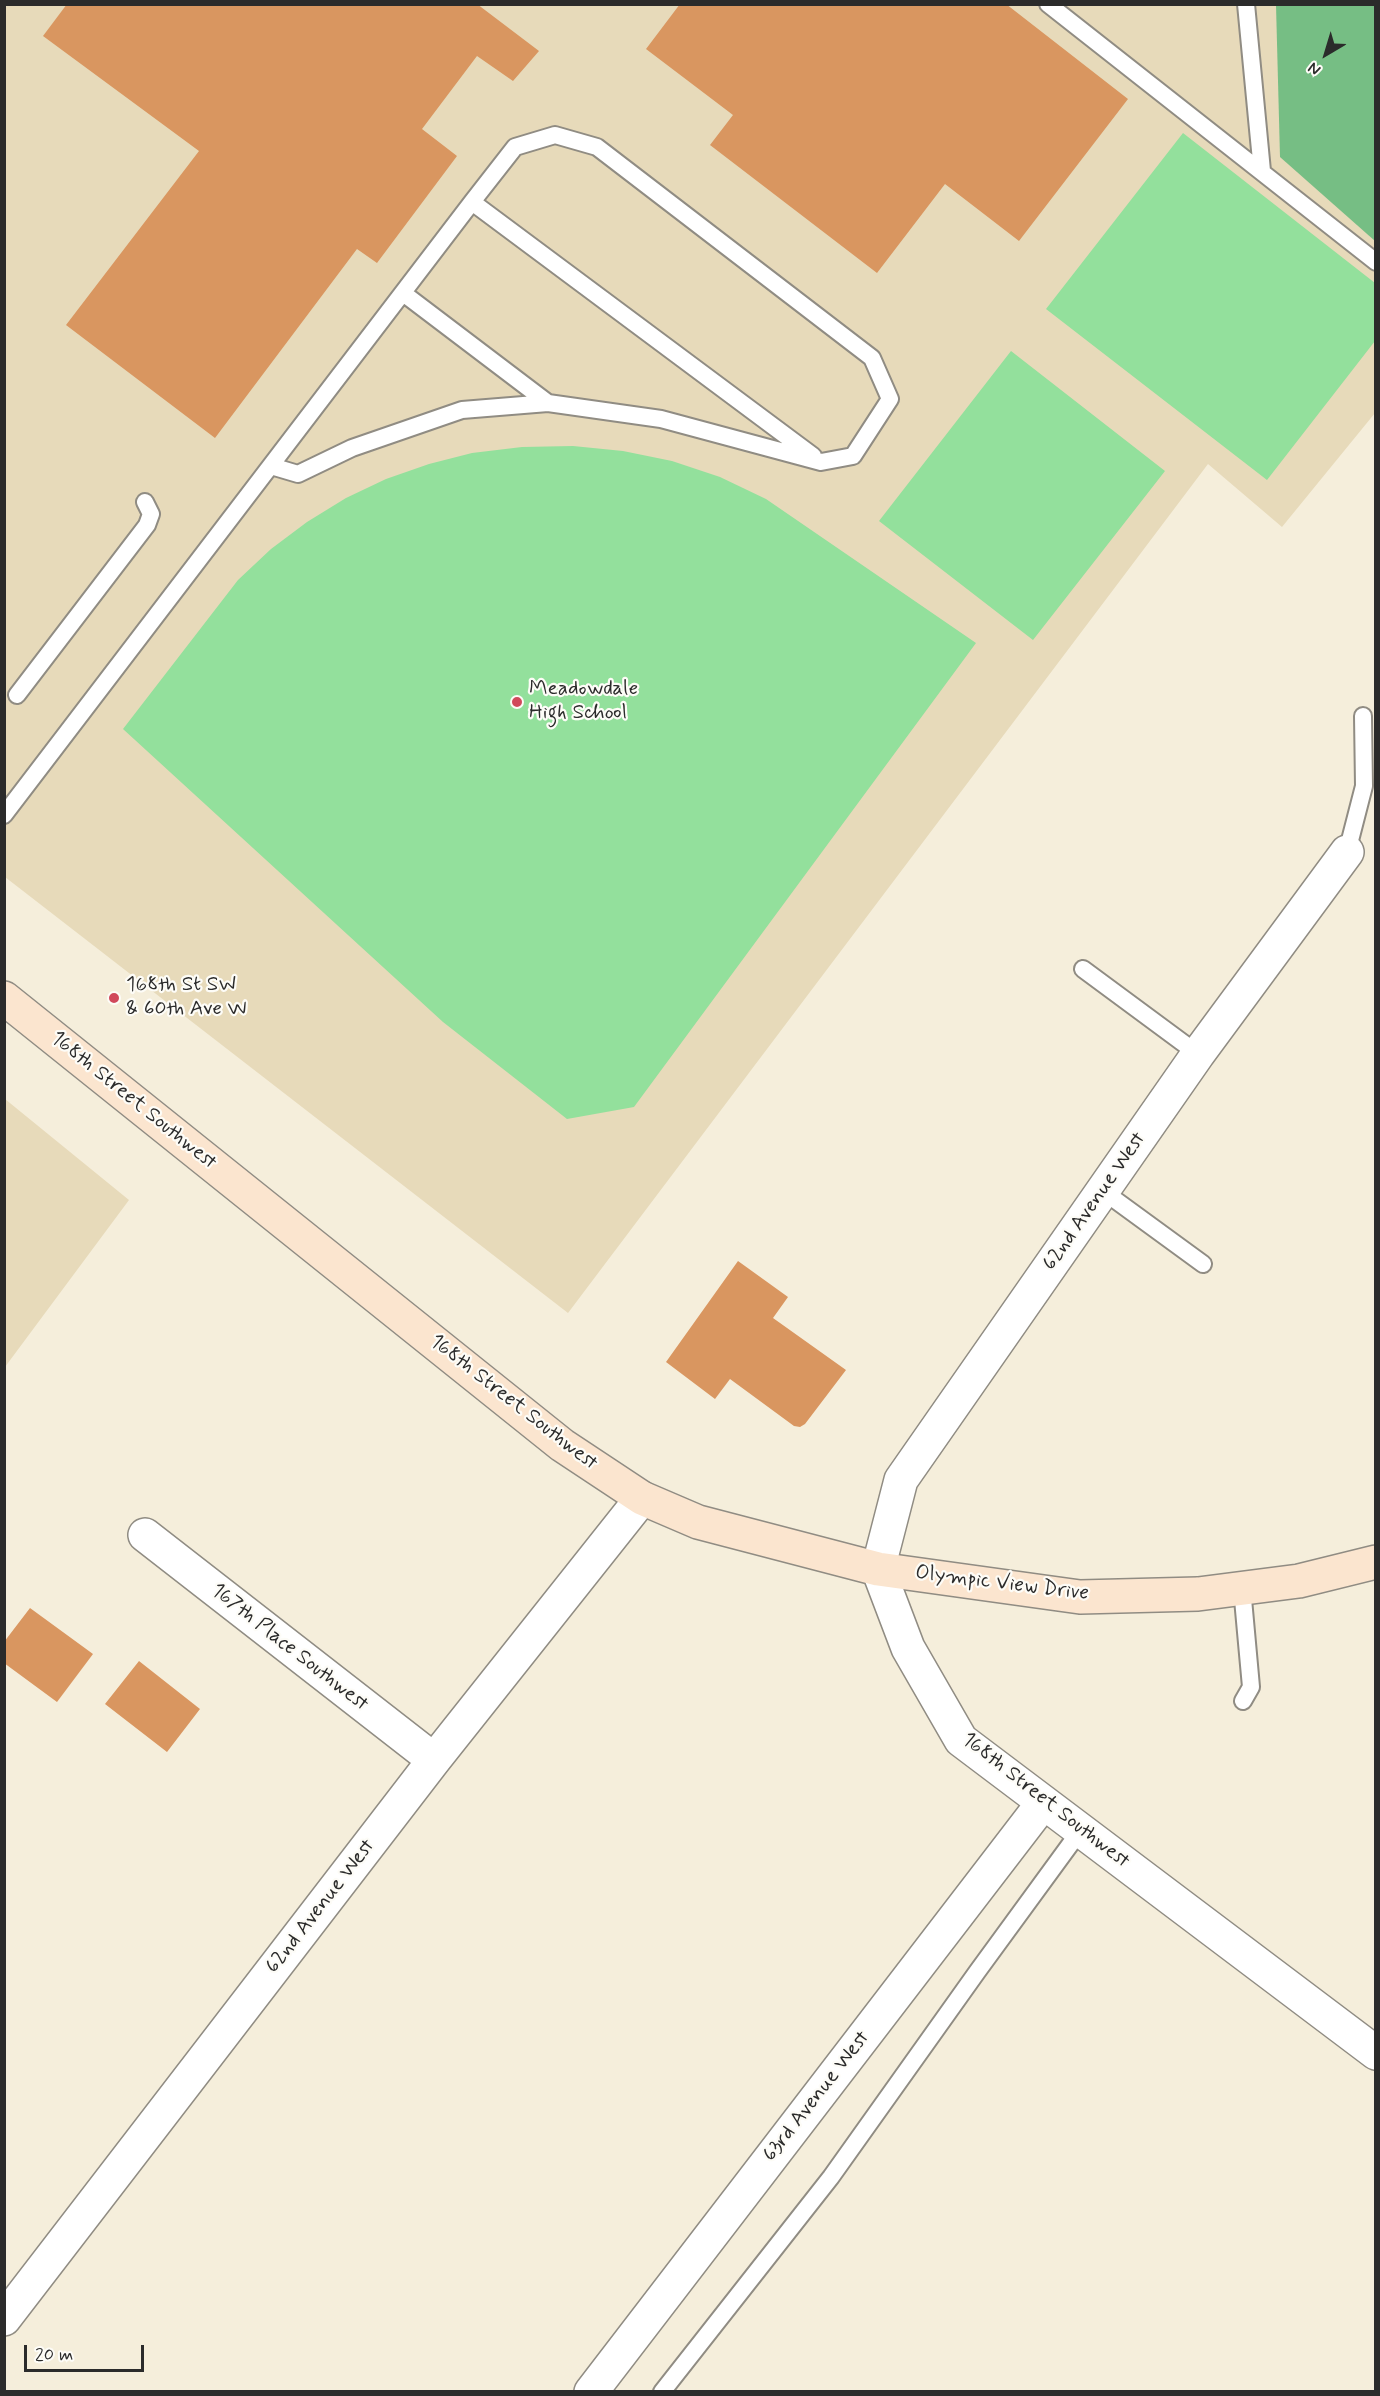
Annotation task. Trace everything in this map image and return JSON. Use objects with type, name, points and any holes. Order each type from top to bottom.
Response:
[{"type":"main road","name":"168th Street Southwest","points":[[4,999],[562,1446],[642,1498],[698,1522],[878,1569]]},
{"type":"main road","name":"Olympic View Drive","points":[[878,1569],[1080,1597],[1198,1594],[1299,1581],[1376,1562]]},
{"type":"street","name":"62nd Avenue West","points":[[878,1569],[901,1480],[1198,1054],[1347,852]]},
{"type":"street","name":"62nd Avenue West","points":[[4,2319],[434,1760],[642,1498]]},
{"type":"street","name":"167th Place Southwest","points":[[145,1535],[434,1760]]},
{"type":"street","name":"168th Street Southwest","points":[[878,1569],[908,1648],[961,1740],[1376,2053]]},
{"type":"street","name":"63rd Avenue West","points":[[591,2391],[1043,1803]]},
{"type":"lane","points":[[1048,4],[1376,262]]},
{"type":"lane","points":[[1246,4],[1262,171]]},
{"type":"lane","points":[[4,815],[515,147],[555,135],[597,147],[872,358],[890,399],[854,456],[821,462],[661,419],[548,403],[462,410],[351,448],[298,474],[271,466]]},
{"type":"lane","points":[[472,202],[821,462]]},
{"type":"lane","points":[[403,293],[548,403]]},
{"type":"lane","points":[[17,694],[147,525],[151,514],[145,502]]},
{"type":"lane","points":[[1347,852],[1364,786],[1363,716]]},
{"type":"lane","points":[[1083,969],[1198,1054]]},
{"type":"lane","points":[[1103,1191],[1203,1264]]},
{"type":"lane","points":[[1242,1588],[1251,1687],[1243,1701]]},
{"type":"lane","points":[[662,2391],[831,2177],[1080,1831]]},
{"type":"shaded area","name":"Meadowdale High School","points":[[4,5],[1375,5],[1375,413],[1282,527],[1208,464],[568,1313],[5,877]]},
{"type":"shaded area","points":[[5,1099],[129,1200],[5,1367]]},
{"type":"green space","points":[[1276,5],[1375,5],[1375,241],[1280,157]]},
{"type":"green space","points":[[1183,133],[1375,283],[1375,341],[1267,480],[1046,309]]},
{"type":"green space","points":[[1011,351],[1165,471],[1033,640],[879,521]]},
{"type":"green space","points":[[573,446],[623,451],[672,461],[720,477],[766,499],[976,643],[634,1107],[567,1119],[443,1022],[123,729],[238,580],[271,549],[307,522],[346,498],[386,479],[429,464],[472,453],[522,447]]},
{"type":"building","points":[[67,4],[477,4],[539,51],[513,81],[477,56],[422,129],[457,156],[377,263],[357,249],[215,438],[66,325],[199,151],[43,36]]},
{"type":"building","points":[[680,4],[1006,4],[1128,99],[1019,241],[945,184],[877,273],[710,145],[733,115],[646,49]]},
{"type":"building","points":[[738,1261],[788,1297],[773,1318],[846,1370],[805,1424],[800,1427],[794,1426],[730,1379],[715,1399],[666,1362]]},
{"type":"building","points":[[30,1608],[93,1654],[57,1702],[4,1663],[4,1642]]},
{"type":"building","points":[[139,1661],[200,1709],[167,1752],[105,1704]]},
{"type":"place","name":"Meadowdale High School","points":[[517,702]]},
{"type":"place","name":"168th St SW & 60th Ave W","points":[[114,998]]}]
